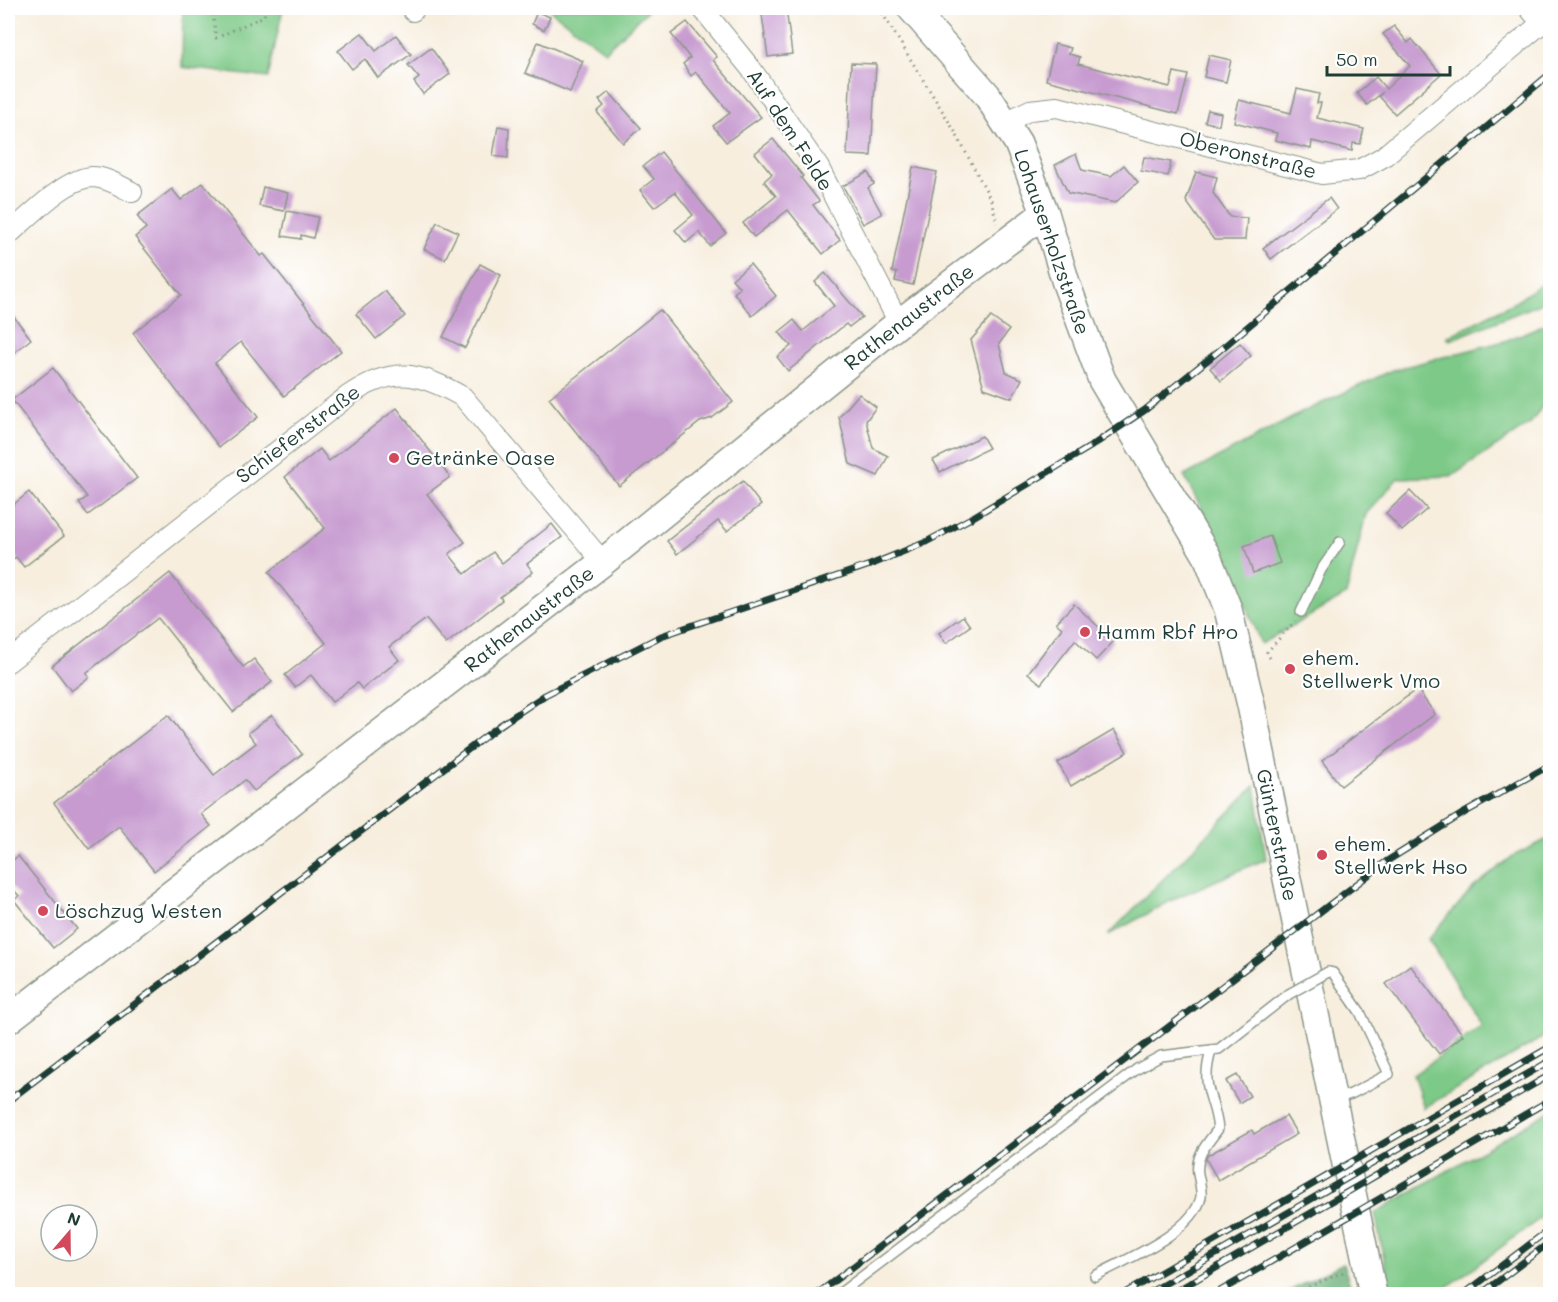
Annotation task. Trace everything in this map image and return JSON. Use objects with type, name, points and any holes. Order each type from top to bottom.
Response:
[{"type":"street","name":"Auf dem Felde","points":[[702,8],[752,70],[819,168],[899,323]]},
{"type":"street","name":"Lohauserholzstraße","points":[[911,8],[969,72],[1006,122],[1027,163],[1082,327],[1113,401]]},
{"type":"street","points":[[1529,8],[1546,19]]},
{"type":"street","name":"Oberonstraße","points":[[1006,122],[1030,110],[1057,107],[1322,174],[1359,170],[1383,157],[1546,19]]},
{"type":"street","points":[[8,235],[68,185],[81,179],[94,177],[108,180],[132,192]]},
{"type":"street","name":"Rathenaustraße","points":[[8,1020],[603,562],[899,323],[1045,213]]},
{"type":"street","name":"Schieferstraße","points":[[8,662],[348,396],[370,380],[388,376],[409,375],[433,380],[463,397],[603,562]]},
{"type":"street","name":"Günterstraße","points":[[1113,401],[1207,556],[1228,609],[1251,705],[1373,1294]]},
{"type":"lane","points":[[1301,612],[1321,570],[1340,542]]},
{"type":"lane","points":[[839,1294],[1137,1069],[1161,1056],[1219,1049],[1289,994],[1328,972],[1333,973],[1360,1012],[1389,1074],[1351,1094],[1333,1099]]},
{"type":"lane","points":[[1095,1276],[1175,1232],[1194,1212],[1201,1195],[1197,1168],[1199,1154],[1218,1129],[1217,1114],[1206,1088],[1211,1051]]},
{"type":"path","points":[[212,8],[216,38],[264,16],[267,8]]},
{"type":"path","points":[[350,8],[372,12],[414,9]]},
{"type":"path","points":[[879,8],[959,140],[991,200],[997,229]]},
{"type":"path","points":[[1270,658],[1267,652],[1288,631],[1301,612]]},
{"type":"path","points":[[1292,1294],[1366,1262]]},
{"type":"green space","points":[[183,8],[283,8],[268,78],[182,67]]},
{"type":"green space","points":[[547,8],[646,8],[648,10],[605,51]]},
{"type":"green space","points":[[1550,278],[1550,300],[1450,340],[1447,337],[1515,302]]},
{"type":"green space","points":[[1550,322],[1550,395],[1530,424],[1452,476],[1398,478],[1366,514],[1346,595],[1261,644],[1222,547],[1184,476],[1305,411],[1393,370],[1505,341]]},
{"type":"green space","points":[[1255,786],[1266,859],[1178,897],[1108,935]]},
{"type":"green space","points":[[1550,838],[1550,1033],[1424,1108],[1413,1075],[1482,1026],[1428,939],[1474,887],[1513,856]]},
{"type":"green space","points":[[1550,1111],[1550,1211],[1438,1294],[1391,1294],[1375,1213]]},
{"type":"green space","points":[[1343,1263],[1353,1294],[1284,1294]]},
{"type":"building","points":[[761,8],[786,8],[792,54],[768,57]]},
{"type":"building","points":[[537,12],[550,17],[544,30],[532,24]]},
{"type":"building","points":[[687,22],[717,57],[713,60],[761,117],[726,142],[713,126],[730,113],[696,72],[691,76],[683,64],[690,58],[671,34]]},
{"type":"building","points":[[1394,26],[1408,43],[1412,39],[1441,74],[1395,114],[1379,96],[1383,92],[1367,105],[1357,93],[1376,77],[1386,89],[1410,66],[1383,34]]},
{"type":"building","points":[[362,33],[376,51],[396,35],[411,54],[378,78],[365,59],[352,69],[338,51]]},
{"type":"building","points":[[538,42],[583,61],[570,92],[525,73]]},
{"type":"building","points":[[1055,44],[1071,48],[1069,54],[1080,57],[1078,64],[1170,87],[1174,72],[1188,75],[1178,114],[1046,80]]},
{"type":"building","points":[[431,48],[450,74],[423,94],[414,82],[419,78],[408,65]]},
{"type":"building","points":[[1209,55],[1231,60],[1226,82],[1204,77]]},
{"type":"building","points":[[851,63],[876,64],[871,156],[847,155]]},
{"type":"building","points":[[1297,89],[1319,94],[1317,103],[1321,103],[1317,118],[1364,129],[1360,144],[1353,143],[1352,151],[1312,141],[1311,149],[1275,140],[1277,133],[1234,122],[1239,100],[1291,113]]},
{"type":"building","points":[[609,92],[641,128],[623,143],[597,112],[604,106],[599,100]]},
{"type":"building","points":[[1208,110],[1221,113],[1219,125],[1205,122]]},
{"type":"building","points":[[498,126],[509,128],[508,158],[493,156]]},
{"type":"building","points":[[773,139],[803,176],[801,178],[819,201],[813,205],[840,240],[823,254],[788,210],[754,237],[743,223],[776,196],[764,181],[772,174],[755,153]]},
{"type":"building","points":[[661,152],[726,233],[710,246],[699,232],[686,243],[675,230],[693,215],[675,192],[654,207],[640,190],[654,179],[643,166]]},
{"type":"building","points":[[1076,154],[1082,170],[1111,176],[1124,165],[1138,182],[1115,203],[1068,193],[1055,165]]},
{"type":"building","points":[[1144,157],[1171,162],[1168,176],[1141,171]]},
{"type":"building","points":[[913,167],[937,172],[913,285],[895,281],[897,273],[892,272]]},
{"type":"building","points":[[868,172],[874,184],[868,188],[882,214],[863,224],[843,186]]},
{"type":"building","points":[[1196,172],[1217,177],[1213,193],[1230,217],[1247,218],[1245,240],[1214,240],[1186,201]]},
{"type":"building","points":[[203,183],[261,256],[264,254],[341,351],[284,396],[241,342],[215,363],[258,417],[219,447],[133,333],[181,295],[135,237],[146,228],[137,216],[172,189],[181,200]]},
{"type":"building","points":[[263,187],[288,193],[284,211],[259,206]]},
{"type":"building","points":[[1329,198],[1337,209],[1271,259],[1263,248]]},
{"type":"building","points":[[287,211],[318,217],[313,238],[301,235],[301,239],[282,236]]},
{"type":"building","points":[[437,222],[458,232],[445,259],[424,249]]},
{"type":"building","points":[[480,264],[501,275],[465,348],[443,337]]},
{"type":"building","points":[[750,264],[776,296],[752,316],[734,293],[740,288],[732,279]]},
{"type":"building","points":[[825,273],[862,317],[849,327],[846,324],[788,371],[777,357],[791,346],[779,332],[794,320],[803,331],[834,306],[815,282]]},
{"type":"building","points":[[385,291],[405,316],[376,339],[356,314]]},
{"type":"building","points":[[8,309],[31,339],[8,358]]},
{"type":"building","points":[[660,310],[733,402],[712,418],[700,422],[619,486],[549,398]]},
{"type":"building","points":[[991,317],[1009,330],[999,344],[1006,372],[1022,379],[1012,398],[984,388],[971,340]]},
{"type":"building","points":[[1240,343],[1251,356],[1221,381],[1210,368]]},
{"type":"building","points":[[53,368],[137,478],[88,515],[79,503],[87,497],[12,400]]},
{"type":"building","points":[[859,394],[876,407],[866,421],[873,448],[888,456],[878,476],[850,464],[839,417]]},
{"type":"building","points":[[397,408],[450,477],[427,494],[465,542],[449,554],[465,574],[493,552],[502,563],[552,524],[562,537],[527,564],[533,572],[500,597],[502,600],[446,644],[426,619],[389,647],[399,660],[362,689],[357,683],[332,702],[311,675],[295,687],[285,675],[326,643],[269,572],[325,528],[285,477],[320,449],[329,461]]},
{"type":"building","points":[[982,436],[989,448],[940,472],[933,460]]},
{"type":"building","points":[[743,481],[761,505],[727,531],[718,521],[677,554],[667,541]]},
{"type":"building","points":[[1410,491],[1427,509],[1402,531],[1386,513]]},
{"type":"building","points":[[29,492],[64,536],[24,567],[16,557],[8,564],[8,509]]},
{"type":"building","points":[[1270,536],[1280,563],[1253,573],[1244,546]]},
{"type":"building","points":[[170,573],[243,667],[254,659],[272,682],[233,712],[158,618],[86,673],[89,677],[71,691],[52,666]]},
{"type":"building","points":[[1074,604],[1114,641],[1096,660],[1075,640],[1041,684],[1028,673],[1062,628],[1056,623]]},
{"type":"building","points":[[963,616],[970,626],[946,643],[939,633]]},
{"type":"building","points":[[1417,689],[1435,714],[1341,786],[1322,761]]},
{"type":"building","points":[[168,715],[214,775],[256,743],[248,733],[272,715],[302,754],[254,791],[245,780],[201,814],[211,826],[154,871],[119,826],[89,849],[54,803]]},
{"type":"building","points":[[1114,730],[1127,752],[1071,786],[1058,763]]},
{"type":"building","name":"Löschzug Westen","points":[[18,856],[77,929],[53,948],[14,900],[19,896],[8,883],[8,864]]},
{"type":"building","points":[[1410,965],[1463,1035],[1439,1054],[1386,984]]},
{"type":"building","points":[[1237,1075],[1250,1096],[1239,1103],[1226,1081]]},
{"type":"building","points":[[1286,1116],[1297,1134],[1218,1180],[1206,1159],[1208,1155],[1252,1130],[1254,1134]]},
{"type":"railway","points":[[8,1101],[499,726],[545,695],[661,636],[870,565],[924,543],[973,517],[1090,447],[1145,410],[1215,354],[1550,74]]},
{"type":"railway","points":[[817,1294],[1387,861],[1464,813],[1550,765]]},
{"type":"railway","points":[[1123,1294],[1550,1047]]},
{"type":"railway","points":[[1147,1294],[1550,1061]]},
{"type":"railway","points":[[1171,1294],[1550,1075]]},
{"type":"railway","points":[[1215,1294],[1550,1100]]},
{"type":"railway","points":[[1464,1294],[1550,1229]]},
{"type":"railway","points":[[1481,1294],[1550,1242]]},
{"type":"place","name":"Getränke Oase","points":[[394,458]]},
{"type":"place","name":"Hamm Rbf Hro","points":[[1085,632]]},
{"type":"place","name":"ehem. Stellwerk Vmo","points":[[1290,669]]},
{"type":"place","name":"ehem. Stellwerk Hso","points":[[1322,855]]},
{"type":"place","name":"Löschzug Westen","points":[[43,911]]}]
